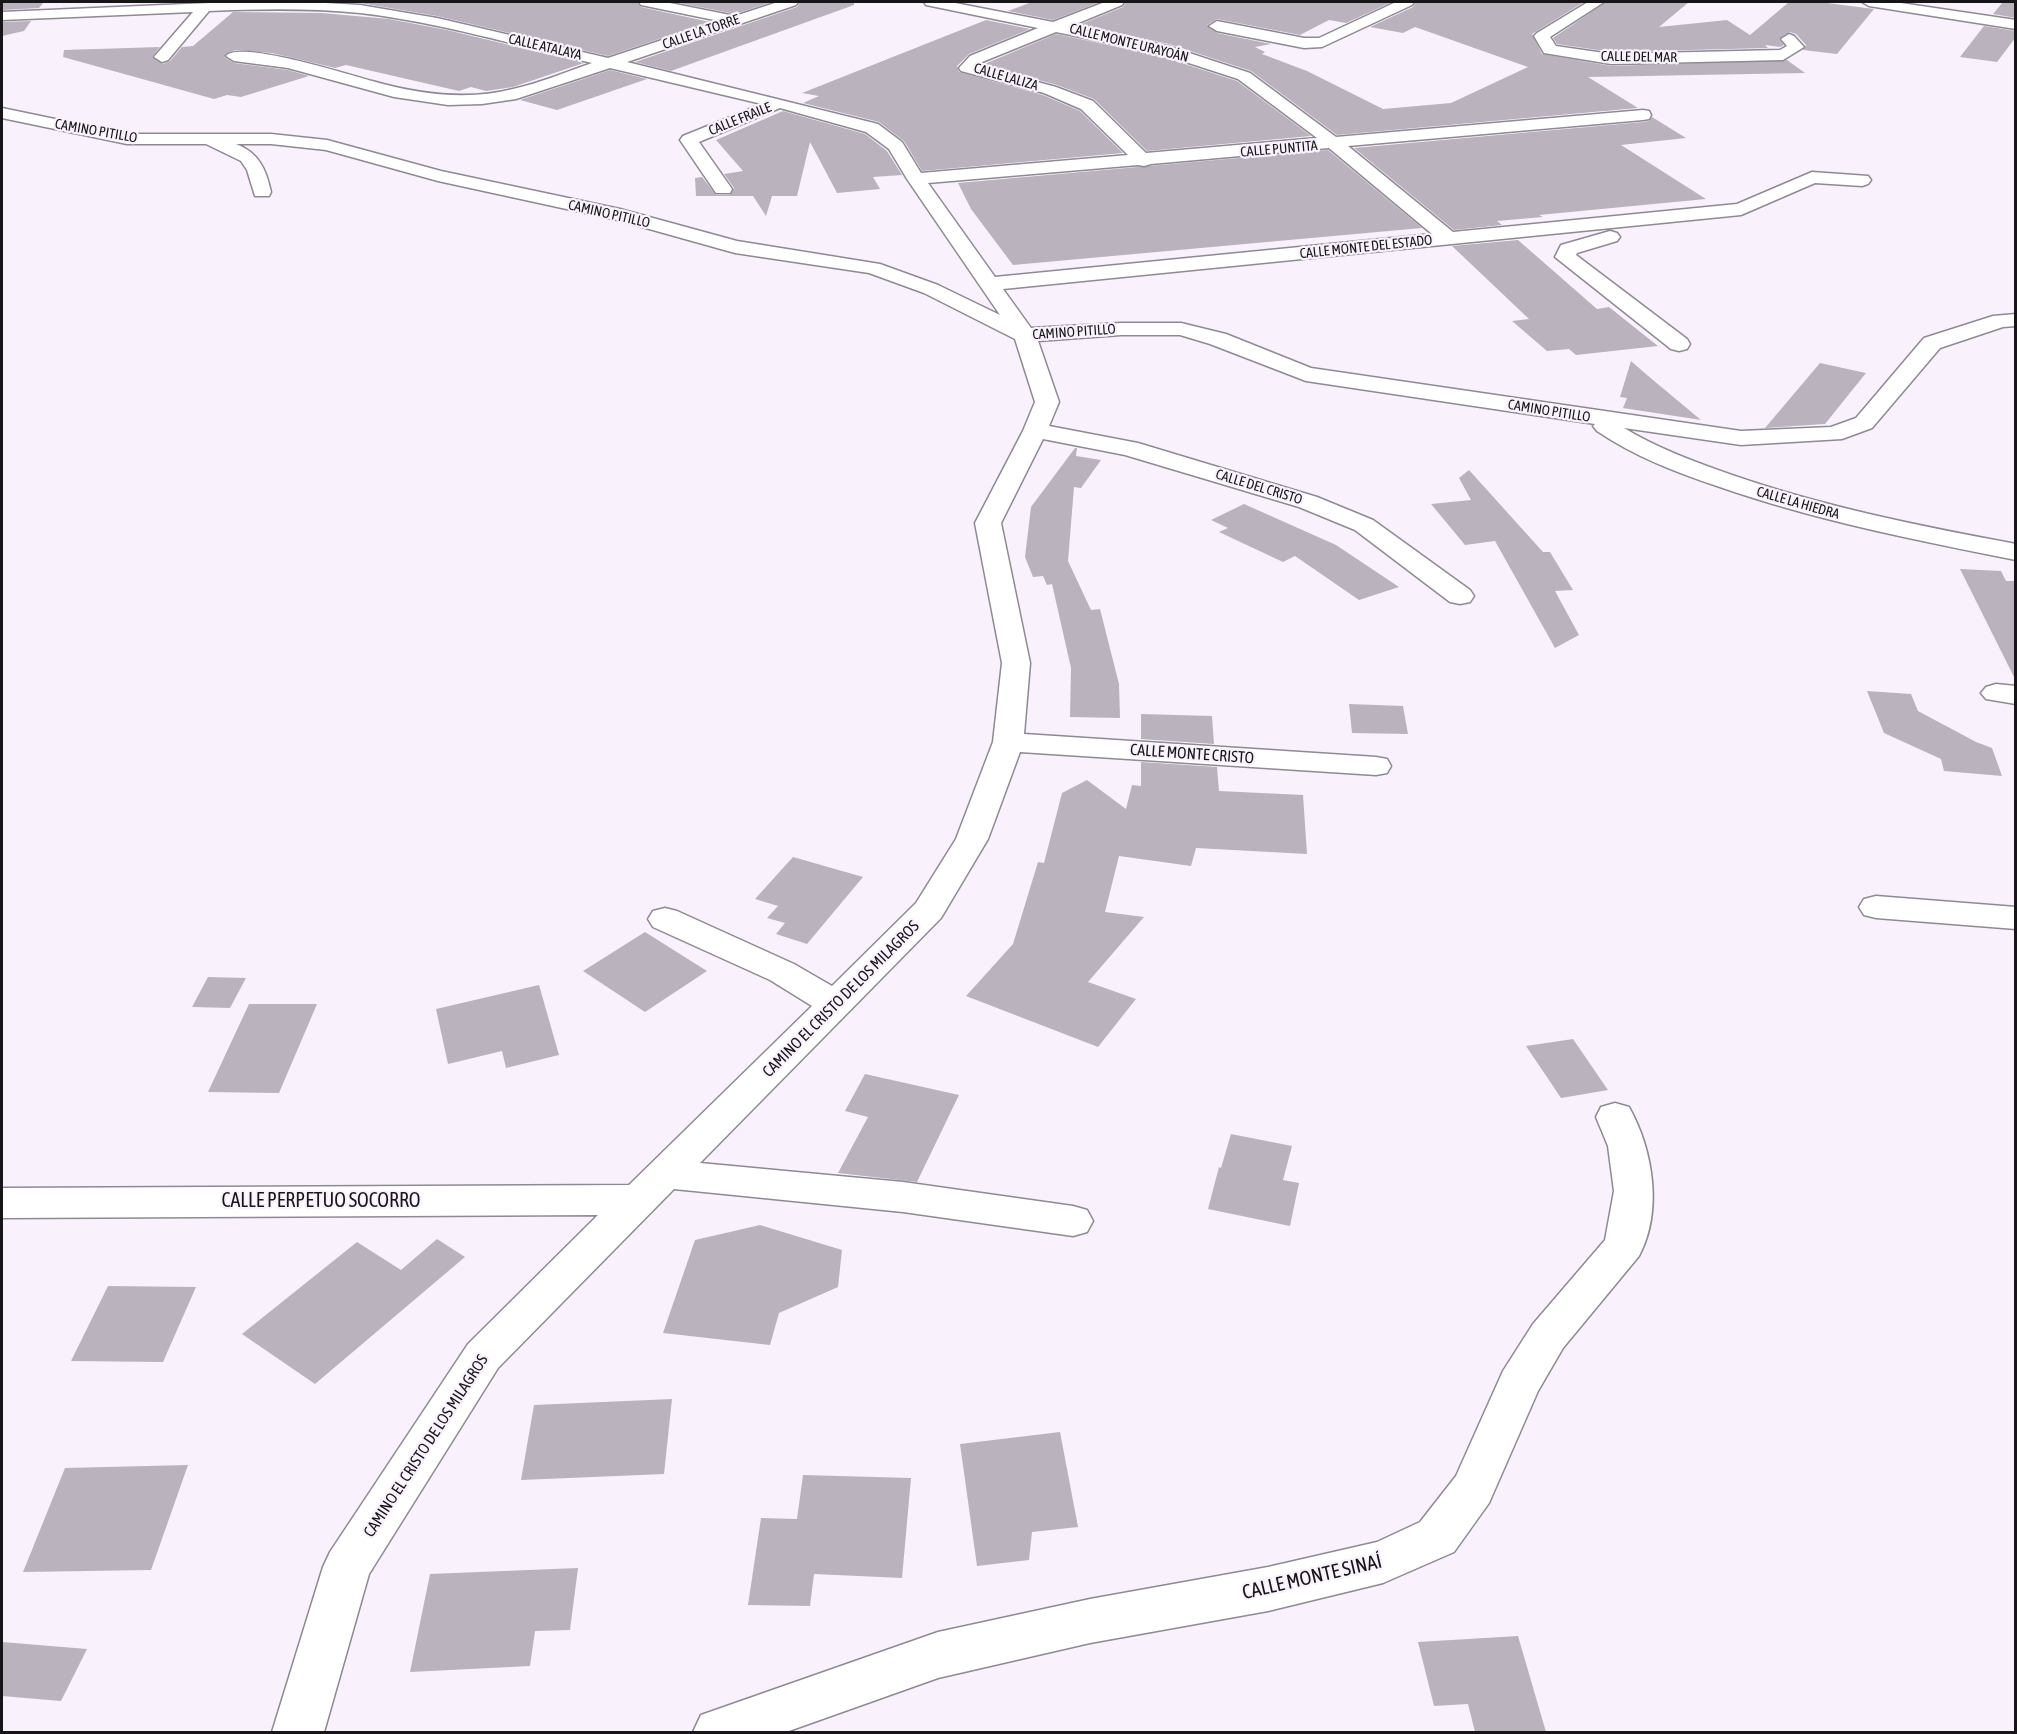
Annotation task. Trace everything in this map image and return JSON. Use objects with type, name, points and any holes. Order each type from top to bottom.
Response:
[{"type":"street","points":[[646,2],[737,20]]},
{"type":"street","name":"CALLE LA TORRE","points":[[234,56],[263,57],[409,95],[449,100],[489,99],[516,94],[791,2]]},
{"type":"street","name":"CALLE MONTE URAYOÁN","points":[[931,2],[1058,26],[1162,49],[1244,76],[1335,144],[1450,239]]},
{"type":"street","name":"CALLE LALIZA","points":[[1117,2],[976,59],[967,68],[1050,90],[1087,105],[1144,160]]},
{"type":"street","points":[[1367,2],[1402,4]]},
{"type":"street","name":"CALLE DEL MAR","points":[[1597,2],[1542,36],[1550,50],[1611,59],[1783,55],[1796,47],[1789,39]]},
{"type":"street","points":[[1869,2],[2016,25]]},
{"type":"street","name":"CALLE ATALAYA","points":[[148,5],[205,7],[276,4],[360,9],[437,22],[779,103],[872,128],[897,146],[916,179]]},
{"type":"street","points":[[1217,26],[1304,43],[1322,42],[1402,4]]},
{"type":"street","points":[[2,16],[148,5]]},
{"type":"street","points":[[162,57],[205,7]]},
{"type":"street","name":"CALLE FRAILE","points":[[723,189],[689,140],[779,103]]},
{"type":"street","name":"CAMINO PITILLO","points":[[2,112],[127,139],[271,139],[327,145],[438,176],[620,215],[735,247],[873,268],[931,289],[1025,335],[1121,329],[1181,329],[1218,339],[1306,374],[1741,438],[1834,434],[1864,423],[1884,396],[1932,343],[2001,321],[2016,320]]},
{"type":"street","name":"CALLE PUNTITA","points":[[916,179],[1335,144],[1642,115]]},
{"type":"street","points":[[206,139],[242,152],[258,169],[262,192]]},
{"type":"street","name":"CALLE MONTE DEL ESTADO","points":[[990,284],[1741,209],[1812,177],[1862,180]]},
{"type":"street","name":"CAMINO EL CRISTO DE LOS MILAGROS","points":[[298,1732],[347,1567],[483,1356],[929,910],[972,839],[1008,742],[1016,663],[988,523],[1035,431],[1047,402],[1025,335],[916,179]]},
{"type":"street","points":[[1607,224],[1615,234],[1606,239],[1568,249],[1565,257],[1679,344]]},
{"type":"street","name":"CALLE LA HIEDRA","points":[[1594,418],[1620,436],[1674,462],[1737,486],[1893,529],[2016,552]]},
{"type":"street","name":"CALLE DEL CRISTO","points":[[1035,431],[1129,448],[1308,502],[1364,525],[1460,596]]},
{"type":"street","name":"CALLE MONTE CRISTO","points":[[1008,742],[1376,766]]},
{"type":"street","points":[[1876,907],[2016,918]]},
{"type":"street","points":[[665,919],[782,972],[835,1004]]},
{"type":"street","name":"CALLE MONTE SINAÍ","points":[[719,1732],[938,1655],[1089,1621],[1268,1589],[1372,1565],[1437,1537],[1473,1489],[1519,1384],[1548,1336],[1624,1245],[1634,1191],[1627,1146],[1616,1117]]},
{"type":"street","name":"CALLE PERPETUO SOCORRO","points":[[2,1203],[653,1187],[903,1197],[1073,1221]]},
{"type":"building","points":[[2,2],[44,2],[39,8],[2,10]]},
{"type":"building","points":[[338,2],[637,2],[641,7],[710,22],[608,56],[437,16],[360,3]]},
{"type":"building","points":[[674,2],[772,2],[735,14]]},
{"type":"building","points":[[800,2],[854,2],[854,5],[671,71],[635,62],[797,7]]},
{"type":"building","points":[[1032,2],[1100,2],[1053,20],[1008,11]]},
{"type":"building","points":[[1126,2],[1392,2],[1346,23],[1329,20],[1300,35],[1217,19],[1207,25],[1217,33],[1271,44],[1255,47],[1265,52],[1262,54],[1307,71],[1383,109],[1451,103],[1528,67],[1415,27],[1403,33],[1370,27],[1413,7],[1416,2],[1584,2],[1532,34],[1542,54],[1611,66],[1787,60],[1805,73],[1588,77],[1638,108],[1337,135],[1251,71],[1169,44],[1079,25],[1123,7]]},
{"type":"building","points":[[1606,2],[1689,2],[1659,27],[1727,20],[1750,35],[1789,2],[1819,2],[1874,9],[1837,54],[1803,50],[1806,45],[1796,34],[1790,32],[1779,39],[1784,45],[1780,47],[1765,45],[1768,48],[1611,52],[1557,44],[1553,38]]},
{"type":"building","points":[[2003,2],[2016,2],[2016,18],[1993,14]]},
{"type":"building","points":[[233,12],[322,13],[389,19],[447,30],[584,63],[513,87],[486,91],[471,87],[459,91],[346,65],[335,68],[272,53],[235,50],[224,57],[234,63],[288,70],[309,76],[241,97],[227,95],[214,99],[63,57],[64,50],[160,47],[152,57],[163,64],[170,61],[182,47],[193,46]]},
{"type":"building","points":[[986,20],[1030,29],[969,54],[957,66],[959,72],[1043,95],[1080,111],[1123,153],[922,171],[904,141],[879,122],[803,103],[819,96],[802,93]]},
{"type":"building","points":[[31,21],[24,31],[2,36],[2,22]]},
{"type":"building","points":[[1984,26],[2016,31],[2016,37],[1997,62],[1960,57]]},
{"type":"building","points":[[1056,34],[1157,55],[1237,81],[1311,136],[1147,151],[1094,99],[1057,85],[982,65]]},
{"type":"building","points":[[610,70],[647,79],[557,110],[520,100]]},
{"type":"building","points":[[783,111],[865,134],[887,151],[902,175],[873,177],[880,189],[837,193],[810,142],[797,196],[772,196],[766,216],[753,196],[696,196],[695,178],[702,177],[716,195],[730,195],[734,188],[724,174],[743,171],[716,140]]},
{"type":"building","points":[[1652,117],[1686,138],[1621,145],[1706,199],[1539,215],[1543,217],[1497,221],[1502,225],[1454,230],[1354,148],[1643,122],[1649,121]]},
{"type":"building","points":[[1328,150],[1422,228],[1013,265],[971,209],[958,183]]},
{"type":"building","points":[[1518,240],[1597,309],[1609,307],[1658,346],[1576,355],[1569,349],[1547,351],[1512,321],[1529,319],[1452,246]]},
{"type":"building","points":[[1631,361],[1701,420],[1623,408],[1627,398],[1620,397]]},
{"type":"building","points":[[1820,363],[1866,373],[1825,424],[1765,428]]},
{"type":"building","points":[[1077,448],[1076,456],[1101,460],[1081,488],[1074,487],[1068,561],[1091,610],[1100,609],[1119,684],[1120,718],[1070,717],[1071,668],[1052,584],[1047,585],[1043,576],[1033,577],[1025,557],[1031,507]]},
{"type":"building","points":[[1469,470],[1543,552],[1550,552],[1573,590],[1555,591],[1579,635],[1555,648],[1495,541],[1465,545],[1431,504],[1471,500],[1459,478]]},
{"type":"building","points":[[1244,504],[1336,545],[1399,587],[1359,600],[1295,556],[1283,562],[1219,532],[1228,528],[1211,520]]},
{"type":"building","points":[[1960,569],[2001,571],[2006,581],[2016,581],[2016,681]]},
{"type":"building","points":[[1867,691],[1911,694],[1918,711],[1992,748],[2002,776],[1944,771],[1941,759],[1884,733]]},
{"type":"building","points":[[1349,704],[1403,706],[1408,734],[1352,733]]},
{"type":"building","points":[[1141,714],[1212,716],[1214,744],[1141,739]]},
{"type":"building","points":[[1141,762],[1217,767],[1219,791],[1303,795],[1307,854],[1196,848],[1191,866],[1119,856],[1105,912],[1144,917],[1088,982],[1136,999],[1098,1047],[966,996],[1013,944],[1038,862],[1044,863],[1062,793],[1087,780],[1126,809],[1132,785],[1141,786]]},
{"type":"building","points":[[793,857],[863,877],[807,944],[776,934],[785,923],[767,918],[778,906],[755,899]]},
{"type":"building","points":[[645,932],[707,971],[645,1012],[583,971]]},
{"type":"building","points":[[208,977],[246,978],[230,1008],[192,1007]]},
{"type":"building","points":[[539,985],[559,1055],[506,1068],[502,1051],[448,1064],[436,1009]]},
{"type":"building","points":[[249,1004],[317,1004],[279,1093],[208,1092]]},
{"type":"building","points":[[1573,1039],[1608,1090],[1561,1098],[1526,1046]]},
{"type":"building","points":[[865,1074],[959,1095],[917,1182],[838,1173],[868,1117],[845,1111]]},
{"type":"building","points":[[1231,1134],[1292,1146],[1283,1180],[1299,1183],[1290,1226],[1208,1209]]},
{"type":"building","points":[[760,1225],[842,1250],[838,1287],[779,1313],[770,1345],[663,1333],[695,1240]]},
{"type":"building","points":[[437,1239],[465,1257],[315,1384],[242,1334],[357,1242],[401,1270]]},
{"type":"building","points":[[108,1286],[196,1287],[163,1362],[71,1361]]},
{"type":"building","points":[[672,1399],[664,1474],[521,1480],[534,1405]]},
{"type":"building","points":[[1060,1432],[1078,1527],[1032,1532],[1029,1560],[977,1566],[960,1444]]},
{"type":"building","points":[[188,1465],[151,1570],[23,1572],[65,1468]]},
{"type":"building","points":[[803,1475],[911,1478],[902,1578],[814,1574],[810,1606],[748,1605],[761,1518],[797,1519]]},
{"type":"building","points":[[578,1568],[570,1630],[535,1631],[530,1666],[410,1672],[430,1574]]},
{"type":"building","points":[[1518,1636],[1546,1732],[1475,1732],[1468,1704],[1434,1706],[1418,1642]]},
{"type":"building","points":[[2,1642],[87,1649],[61,1701],[2,1696]]}]
